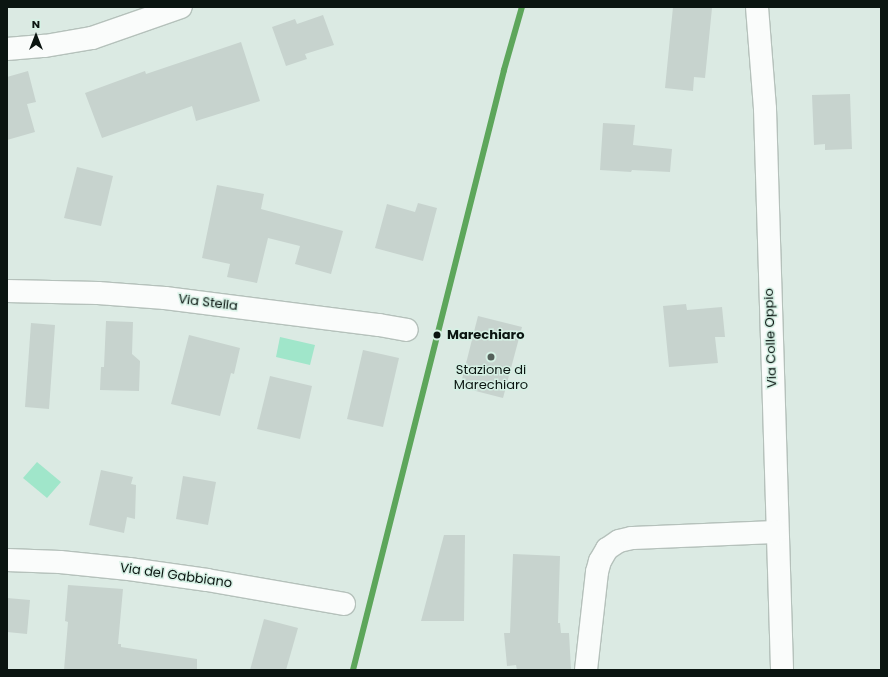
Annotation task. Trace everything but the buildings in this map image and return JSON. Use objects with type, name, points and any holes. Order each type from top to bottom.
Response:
[{"type":"street","points":[[7,49],[45,46],[92,38],[181,7]]},
{"type":"street","name":"Via Colle Oppio","points":[[757,7],[765,109],[776,532],[782,670]]},
{"type":"street","name":"Via Stella","points":[[7,292],[98,293],[152,296],[379,325],[407,330]]},
{"type":"street","points":[[586,670],[597,572],[600,561],[607,549],[620,541],[632,538],[776,532]]},
{"type":"street","name":"Via del Gabbiano","points":[[7,560],[60,562],[129,569],[207,580],[344,604]]},
{"type":"shaded area","points":[[280,337],[315,345],[310,365],[276,357]]},
{"type":"shaded area","points":[[37,462],[61,482],[47,498],[23,478]]},
{"type":"transit line","points":[[353,670],[504,70],[522,7]]},
{"type":"place","name":"Marechiaro","points":[[437,335]]},
{"type":"place","name":"Stazione di Marechiaro","points":[[491,357]]}]
